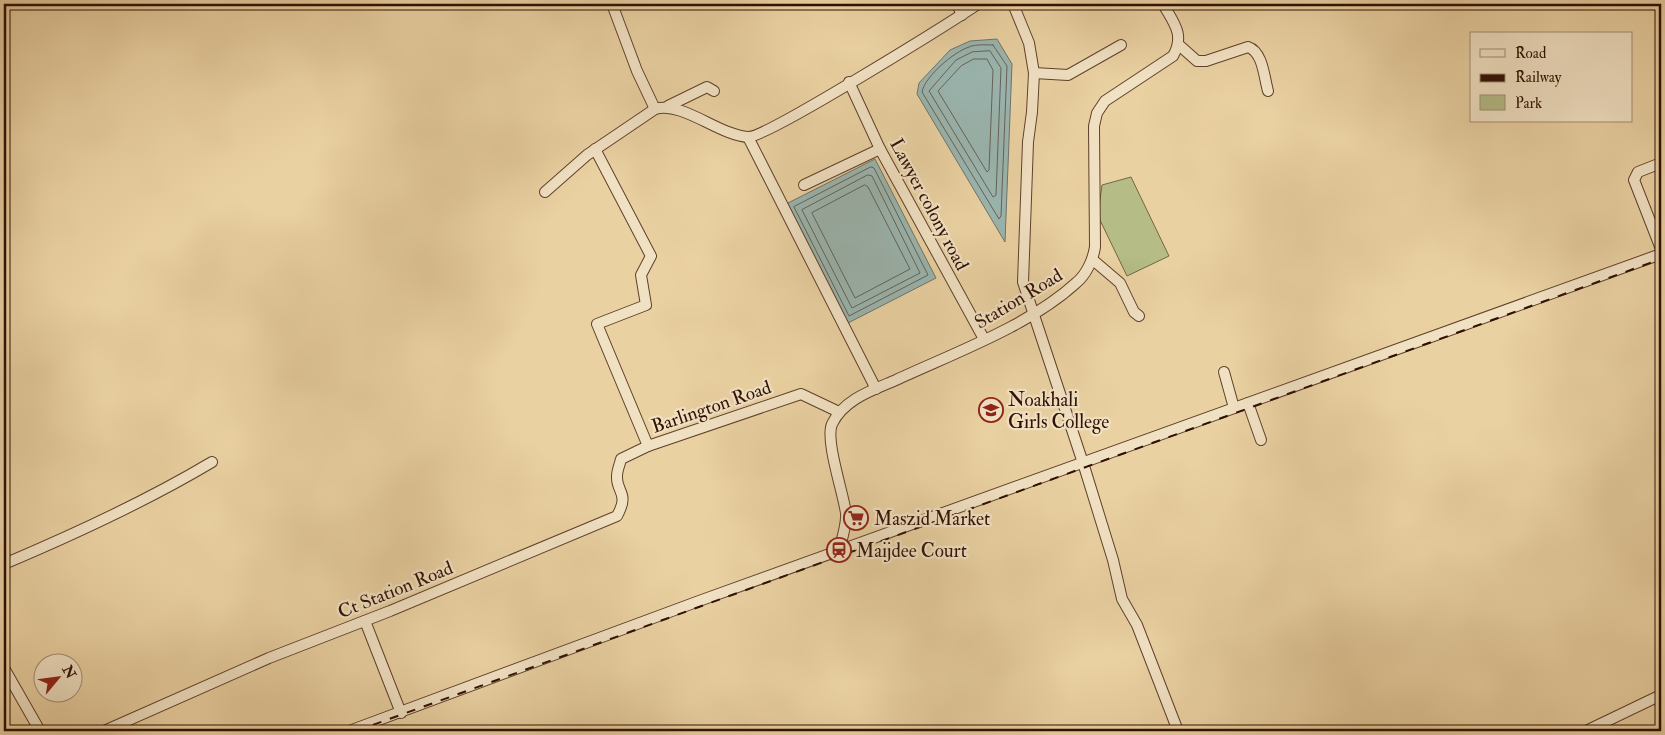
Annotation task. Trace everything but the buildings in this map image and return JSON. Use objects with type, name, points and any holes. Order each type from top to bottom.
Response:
[{"type":"street","points":[[612,4],[637,71],[654,104]]},
{"type":"street","points":[[957,4],[962,15]]},
{"type":"street","points":[[748,137],[775,125],[820,100],[978,4]]},
{"type":"street","points":[[1164,4],[1178,29],[1179,45],[1197,61],[1206,61],[1248,47],[1253,49],[1259,57],[1268,91]]},
{"type":"street","points":[[1659,4],[1661,11]]},
{"type":"street","points":[[1013,5],[1029,43],[1034,73],[1028,142],[1023,282],[1113,560],[1122,599],[1137,625],[1178,731]]},
{"type":"street","points":[[1034,73],[1068,76],[1121,45]]},
{"type":"street","name":"Station Road","points":[[840,550],[846,515],[829,436],[831,426],[844,406],[1034,313],[1078,283],[1093,260],[1095,247],[1094,126],[1097,113],[1105,101],[1172,56],[1179,45]]},
{"type":"street","name":"Lawyer colony road","points":[[849,82],[880,149],[984,339]]},
{"type":"street","points":[[668,106],[707,87],[714,90]]},
{"type":"street","points":[[545,192],[595,149],[654,104],[668,106],[748,137],[876,389]]},
{"type":"street","name":"Barlington Road","points":[[595,149],[651,256],[641,274],[646,305],[597,324],[648,446],[802,394],[840,412]]},
{"type":"street","points":[[804,185],[880,149]]},
{"type":"street","points":[[1661,163],[1638,172],[1634,180],[1661,249]]},
{"type":"street","points":[[350,731],[1081,462],[1661,254]]},
{"type":"street","points":[[1093,260],[1120,283],[1134,312],[1139,316]]},
{"type":"street","points":[[1224,372],[1234,408]]},
{"type":"street","points":[[1248,403],[1261,440]]},
{"type":"street","name":"Ct Station Road","points":[[104,731],[269,658],[365,621],[617,516],[623,505],[623,491],[617,478],[621,459],[648,446]]},
{"type":"street","points":[[4,564],[171,487],[212,462]]},
{"type":"street","points":[[365,621],[401,712]]},
{"type":"street","points":[[4,668],[40,731]]},
{"type":"street","points":[[1586,731],[1661,696]]},
{"type":"green space","points":[[1131,177],[1169,256],[1127,276],[1098,216],[1102,185]]},
{"type":"water","points":[[997,39],[1012,64],[1005,242],[917,94],[919,83],[950,50],[970,41]]},
{"type":"water","points":[[875,159],[936,278],[846,324],[786,204]]},
{"type":"railway","points":[[356,731],[1661,259]]},
{"type":"place","name":"Noakhali Girls College","points":[[991,410]]},
{"type":"place","name":"Maszid Market","points":[[856,518]]},
{"type":"place","name":"Maijdee Court","points":[[839,550]]}]
